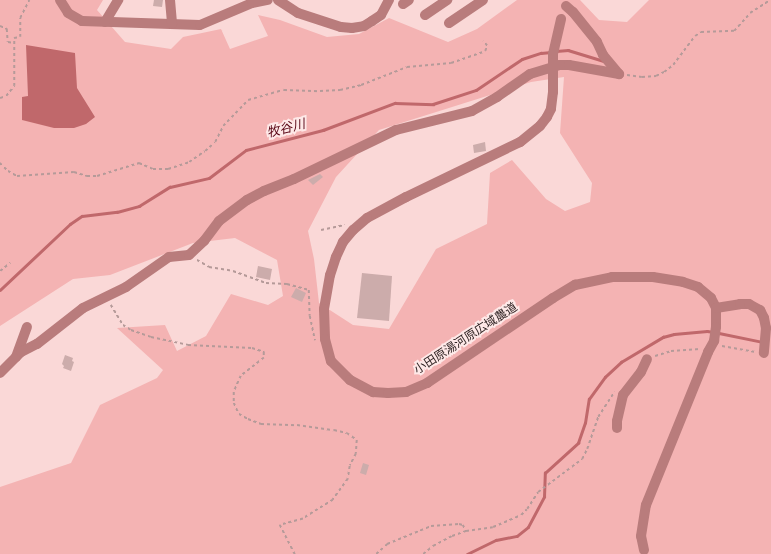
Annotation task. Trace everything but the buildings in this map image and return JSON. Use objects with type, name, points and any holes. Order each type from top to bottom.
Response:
[{"type":"street","points":[[60,0],[68,13],[74,18],[82,21],[200,25],[252,3],[268,0]]},
{"type":"street","points":[[105,22],[118,0]]},
{"type":"street","points":[[170,0],[172,24]]},
{"type":"street","points":[[278,0],[298,13],[341,27],[352,28],[364,26],[381,15],[389,0]]},
{"type":"street","points":[[425,15],[447,0]]},
{"type":"street","points":[[449,23],[483,0]]},
{"type":"street","points":[[567,3],[597,42],[603,55],[619,74]]},
{"type":"street","name":"小田原湯河原広域農道","points":[[567,3],[561,19],[553,54],[553,92],[551,109],[540,126],[520,142],[406,197],[367,218],[355,228],[343,242],[330,275],[324,309],[325,339],[331,361],[341,372],[360,386],[373,392],[388,394],[406,392],[427,383],[553,298],[575,285],[597,279],[628,276],[653,277],[683,282],[705,292],[711,298],[716,308]]},
{"type":"street","points":[[0,373],[16,356],[37,344],[83,308],[134,282],[170,257],[190,255],[204,241],[219,221],[247,200],[264,191],[359,149],[381,136],[404,127],[472,111],[497,97],[530,74],[560,65],[569,65],[619,74]]},
{"type":"street","points":[[644,550],[641,536],[646,505],[709,349],[714,341],[716,308],[729,305],[749,304],[760,310],[763,315],[766,328],[764,351]]},
{"type":"street","points":[[16,356],[27,328]]},
{"type":"street","points":[[617,428],[617,421],[623,395],[641,372],[647,359]]},
{"type":"path","points":[[0,98],[6,96],[14,86],[14,38],[20,37],[20,18],[29,0]]},
{"type":"path","points":[[619,74],[642,77],[656,76],[673,65],[695,36],[701,32],[734,31],[750,13],[770,0]]},
{"type":"path","points":[[0,26],[7,29],[8,42],[14,42]]},
{"type":"path","points":[[0,163],[8,172],[17,176],[74,172],[87,176],[97,176],[142,163],[153,169],[168,169],[189,162],[211,146],[223,126],[248,100],[288,89],[320,91],[340,90],[361,85],[407,67],[451,63],[485,51],[487,46],[483,41]]},
{"type":"path","points":[[321,230],[349,224],[355,228]]},
{"type":"path","points":[[190,255],[209,267],[233,271],[266,283],[287,284],[309,290],[310,316],[316,343]]},
{"type":"path","points":[[0,271],[10,263]]},
{"type":"path","points":[[105,297],[123,325],[131,330],[151,337],[188,345],[252,348],[264,352],[264,358],[241,376],[237,384],[234,392],[234,403],[239,414],[261,424],[315,427],[348,433],[357,440],[358,447],[350,466],[348,479],[333,500],[303,520],[280,525],[295,554]]},
{"type":"path","points":[[647,359],[670,351],[709,349],[722,346],[764,351]]},
{"type":"path","points":[[423,554],[433,546],[466,531],[493,527],[521,515],[541,490],[550,485],[582,459],[598,417],[617,388]]},
{"type":"path","points":[[376,554],[387,544],[431,526],[459,524],[463,525],[466,531]]},
{"type":"shaded area","points":[[0,0],[103,0],[97,10],[125,42],[171,49],[183,37],[221,29],[230,49],[268,36],[258,15],[280,20],[327,37],[359,34],[389,18],[448,42],[477,29],[517,0],[580,0],[599,20],[627,22],[649,0],[771,0],[771,554],[0,554],[0,487],[71,463],[100,405],[157,378],[163,370],[117,328],[165,325],[177,351],[206,336],[231,294],[268,305],[283,296],[277,260],[235,238],[193,243],[110,275],[73,279],[0,326]],"holes":[[[564,77],[560,133],[592,183],[590,202],[565,211],[546,199],[512,160],[490,173],[487,224],[436,249],[389,329],[353,325],[319,303],[314,259],[308,231],[336,177],[379,130],[531,82]]]},
{"type":"shaded area","points":[[26,45],[75,53],[77,88],[95,117],[86,124],[74,128],[54,128],[22,120],[22,97],[28,96]]},
{"type":"waterway","name":"牧谷川","points":[[556,51],[568,50],[603,61]]},
{"type":"waterway","name":"牧谷川","points":[[0,290],[70,224],[82,216],[117,212],[139,206],[170,187],[209,178],[246,150],[323,130],[395,103],[433,104],[476,90],[522,59],[541,53],[551,52]]},
{"type":"waterway","points":[[467,554],[496,540],[517,536],[528,527],[544,497],[545,473],[578,443],[585,423],[589,399],[605,377],[621,362],[663,337],[674,334],[707,331],[714,332]]},
{"type":"waterway","points":[[719,333],[763,342]]}]
